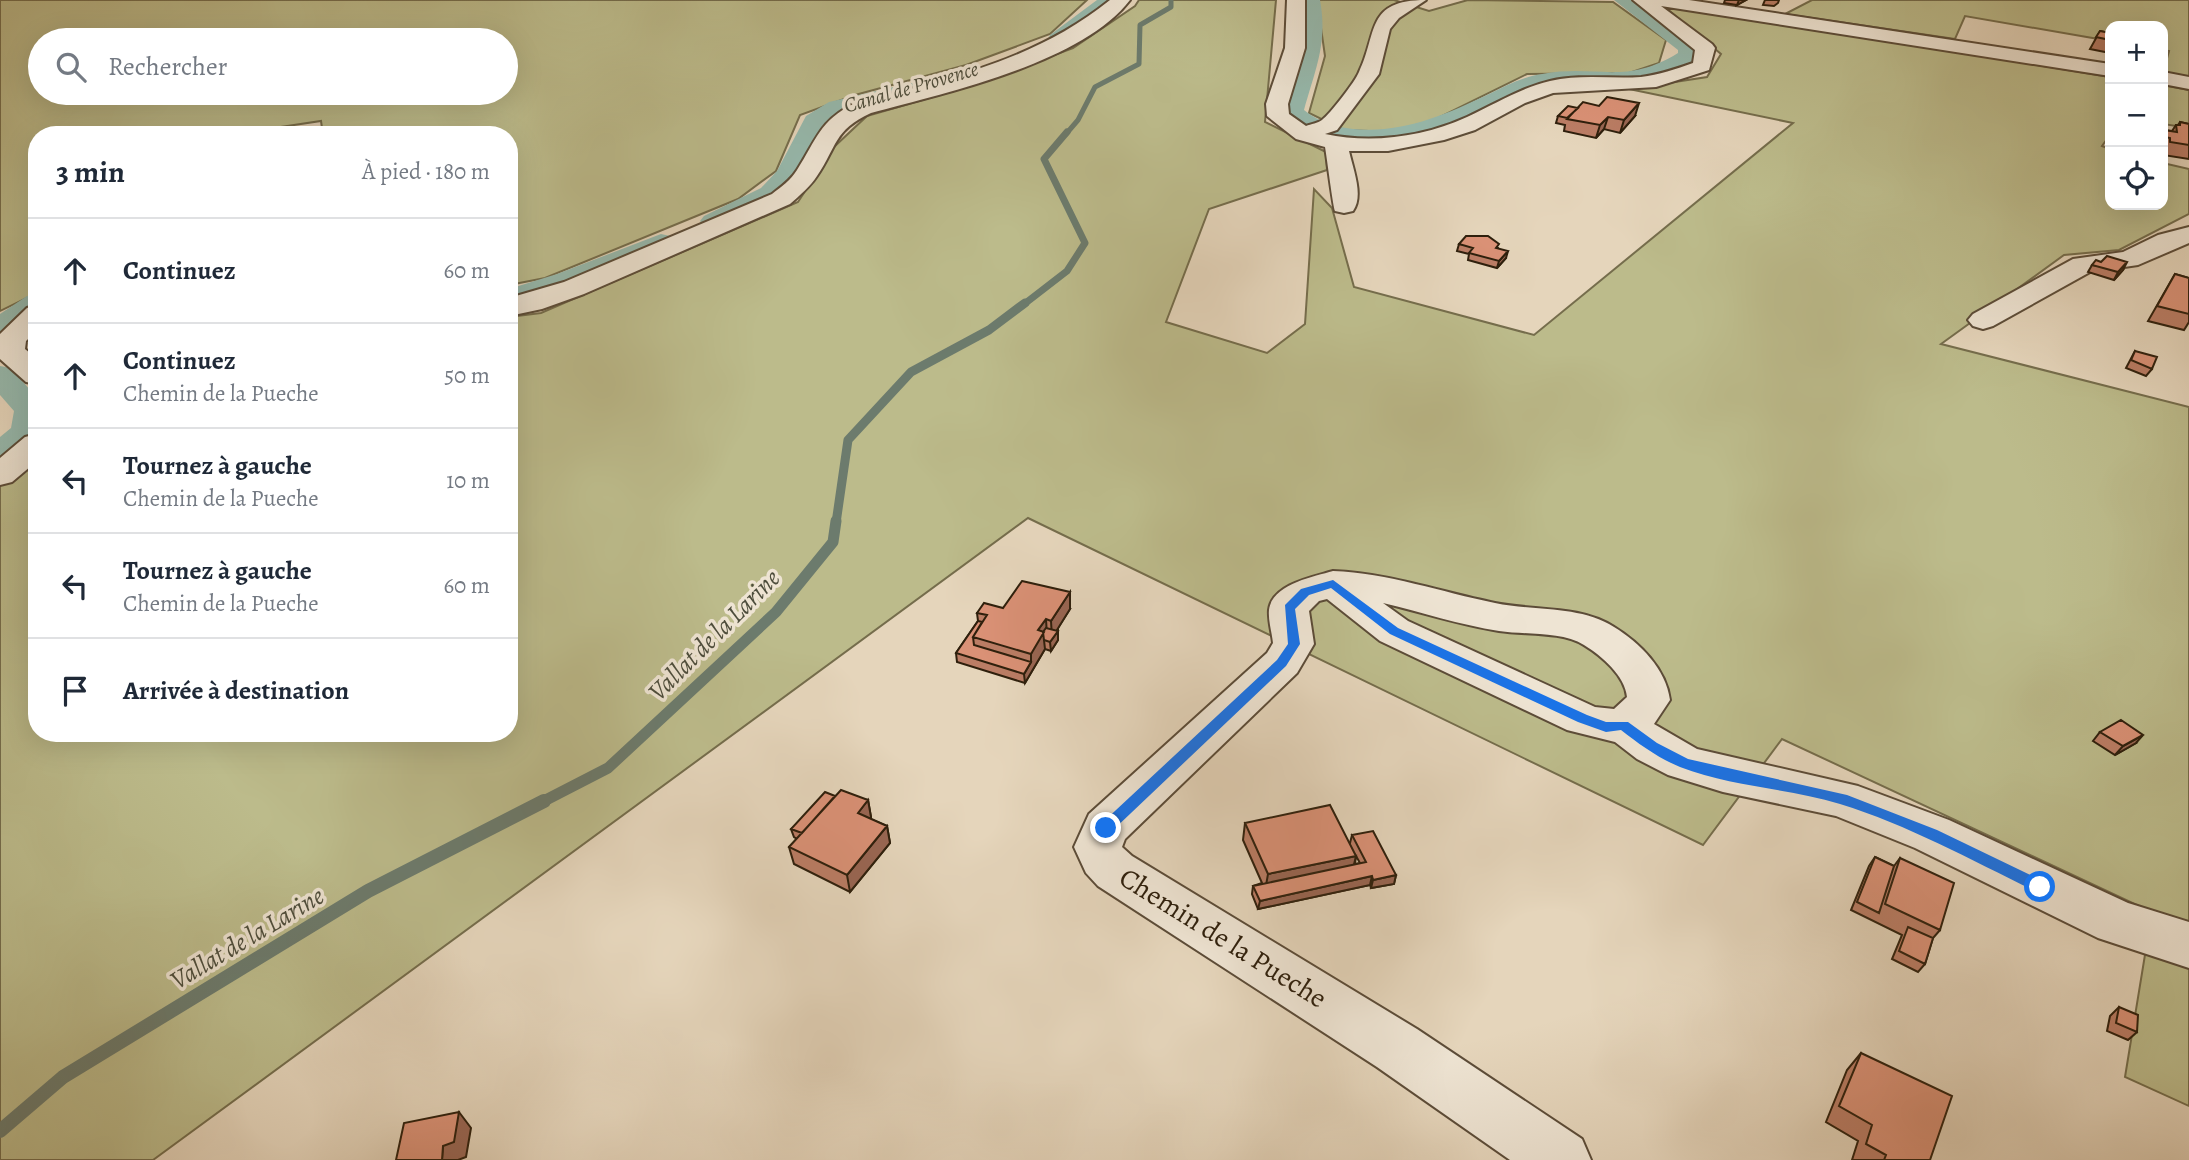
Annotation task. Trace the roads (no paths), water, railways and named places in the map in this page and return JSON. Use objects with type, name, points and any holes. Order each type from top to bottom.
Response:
[{"type":"street","points":[[518,305],[574,288],[781,199],[807,173],[833,126],[843,117],[863,108],[1001,69],[1066,43],[1102,18],[1121,0]]},
{"type":"street","points":[[1296,0],[1295,48],[1277,111],[1284,122],[1369,145],[1417,141],[1458,128],[1539,90],[1559,86],[1657,81],[1702,66],[1705,48],[1642,0]]},
{"type":"street","points":[[1322,133],[1369,74],[1381,28],[1393,14],[1417,0]]},
{"type":"street","points":[[1656,0],[2105,69]]},
{"type":"street","points":[[2168,80],[2189,83]]},
{"type":"street","points":[[1322,133],[1345,190],[1343,206]]},
{"type":"street","points":[[1983,320],[2083,265],[2129,259],[2166,241],[2189,234]]},
{"type":"street","points":[[28,323],[12,338],[9,351],[28,367]]},
{"type":"street","points":[[0,475],[28,452]]},
{"type":"street","points":[[1333,584],[1394,631],[1582,719],[1606,727],[1623,725],[1653,747],[1684,763],[1842,799],[1932,834],[2116,922],[2189,945]]},
{"type":"street","name":"Chemin de la Pueche","points":[[1562,1160],[1396,1048],[1115,871],[1103,859],[1098,847],[1106,828],[1282,663],[1294,644],[1289,608],[1305,592],[1333,584],[1364,585],[1497,617],[1573,626],[1598,635],[1627,658],[1647,684],[1648,700],[1637,717],[1623,725]]},
{"type":"waterway","name":"Canal de Provence","points":[[1057,39],[1108,0]]},
{"type":"waterway","name":"Vallat de la Larine","points":[[1066,134],[1078,120],[1095,87],[1139,64],[1140,25],[1171,7],[1171,0]]},
{"type":"waterway","name":"Canal de Provence","points":[[1311,0],[1315,31],[1313,45],[1293,111],[1303,120],[1321,129],[1362,136],[1419,130],[1536,81],[1570,77],[1641,77],[1662,71],[1687,56],[1688,48],[1623,0]]},
{"type":"waterway","name":"Canal de Provence","points":[[713,221],[770,193],[787,174],[814,121],[837,107],[941,82]]},
{"type":"waterway","name":"Vallat de la Larine","points":[[1023,305],[1067,271],[1085,243],[1044,159],[1067,132]]},
{"type":"waterway","name":"Canal de Provence","points":[[518,295],[567,280],[661,242]]},
{"type":"waterway","name":"Vallat de la Larine","points":[[836,523],[848,440],[911,372],[989,330],[1025,303]]},
{"type":"waterway","name":"Canal de Provence","points":[[0,327],[28,308]]},
{"type":"waterway","name":"Canal de Provence","points":[[0,375],[28,408]]},
{"type":"waterway","name":"Canal de Provence","points":[[0,455],[27,431],[28,424]]},
{"type":"waterway","name":"Vallat de la Larine","points":[[540,803],[608,768],[776,612],[833,542],[836,521]]},
{"type":"waterway","name":"Vallat de la Larine","points":[[0,1131],[63,1077],[368,891],[544,801]]}]
